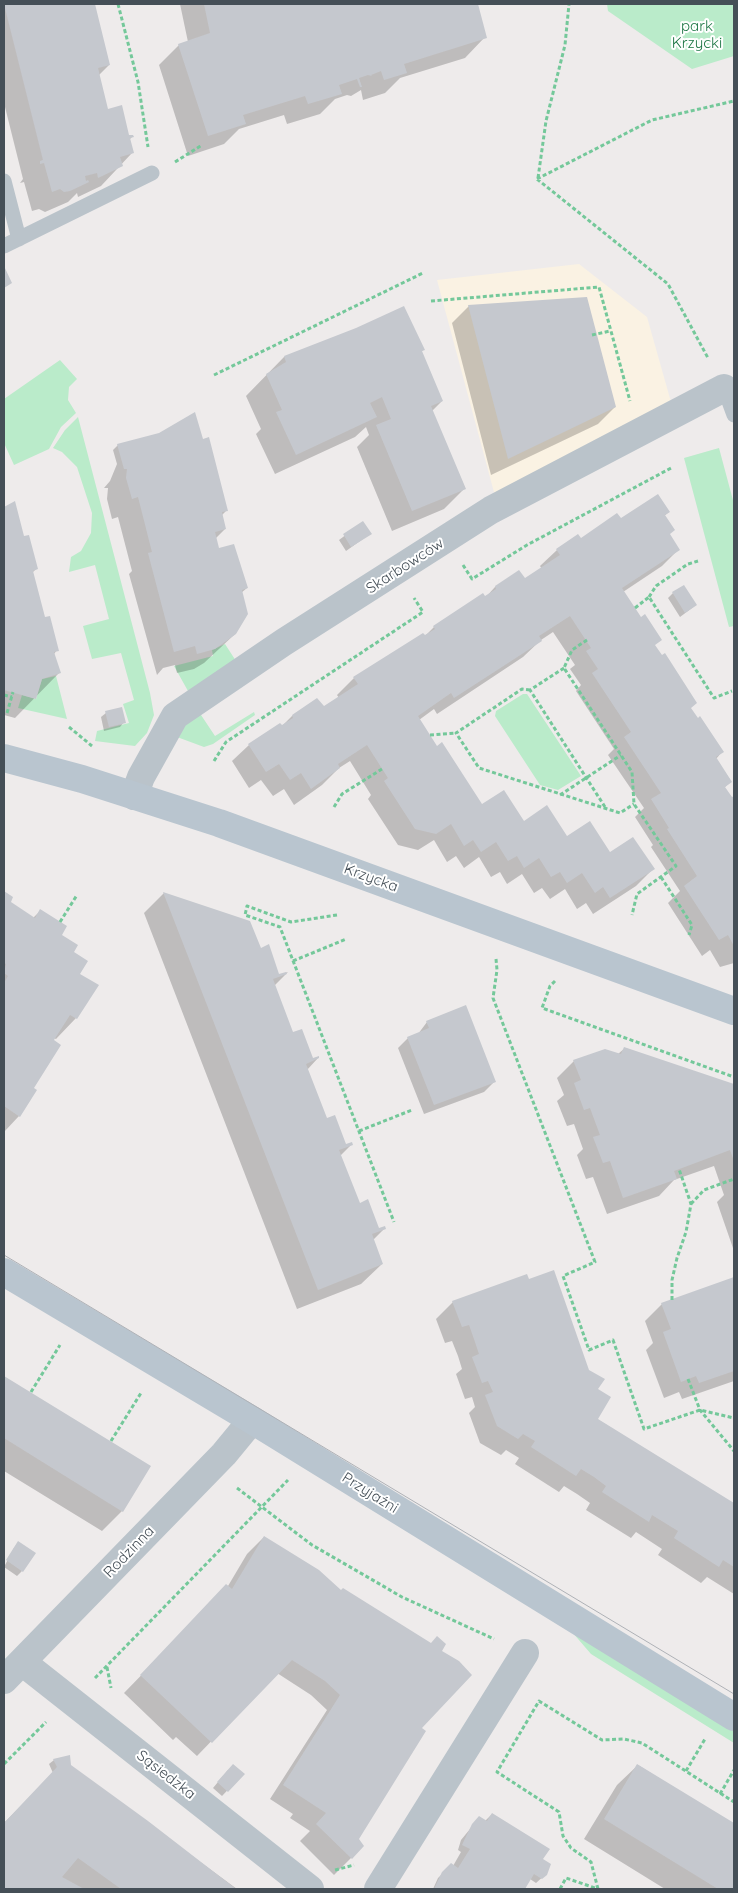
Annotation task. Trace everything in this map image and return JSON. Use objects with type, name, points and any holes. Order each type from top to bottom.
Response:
[{"type":"street","name":"Skarbowców","points":[[134,796],[141,777],[175,716],[284,642],[492,510],[729,385]]},
{"type":"street","name":"Krzycka","points":[[4,758],[229,826],[734,1011]]},
{"type":"street","name":"Przyjaźni","points":[[4,1272],[252,1420],[734,1717]]},
{"type":"street","name":"Rodzinna","points":[[13,1671],[224,1454],[252,1420]]},
{"type":"street","points":[[381,1884],[525,1653]]},
{"type":"street","name":"Sąsiedzka","points":[[13,1671],[318,1880]]},
{"type":"lane","points":[[4,246],[152,173]]},
{"type":"lane","points":[[4,181],[19,239]]},
{"type":"lane","points":[[729,385],[734,415]]},
{"type":"path","points":[[118,4],[138,82],[152,173],[187,156],[202,145]]},
{"type":"path","points":[[538,178],[546,121],[564,45],[569,4]]},
{"type":"path","points":[[538,178],[652,120],[734,101]]},
{"type":"path","points":[[538,178],[668,284],[729,385]]},
{"type":"path","points":[[214,375],[423,273]]},
{"type":"path","points":[[431,301],[599,287],[629,399],[643,432]]},
{"type":"path","points":[[592,335],[610,331]]},
{"type":"path","points":[[459,559],[472,580],[527,545],[673,467]]},
{"type":"path","points":[[635,608],[649,597],[656,586],[688,564],[698,561]]},
{"type":"path","points":[[214,761],[226,742],[423,612],[410,591]]},
{"type":"path","points":[[649,597],[714,698],[732,691]]},
{"type":"path","points":[[430,735],[456,733],[522,689],[530,690],[564,668],[572,650],[586,640]]},
{"type":"path","points":[[564,668],[632,772],[634,804],[676,866],[637,894],[632,915]]},
{"type":"path","points":[[530,690],[605,808]]},
{"type":"path","points":[[4,695],[12,694],[7,713]]},
{"type":"path","points":[[70,727],[97,750]]},
{"type":"path","points":[[456,733],[480,768],[620,813],[634,804]]},
{"type":"path","points":[[560,795],[620,755]]},
{"type":"path","points":[[334,807],[342,794],[382,769]]},
{"type":"path","points":[[661,877],[692,925],[689,936]]},
{"type":"path","points":[[60,922],[77,895]]},
{"type":"path","points":[[337,915],[291,922],[247,906],[244,915],[280,927],[394,1222]]},
{"type":"path","points":[[292,961],[346,939]]},
{"type":"path","points":[[495,953],[498,970],[493,998],[596,1262],[563,1276],[589,1350],[613,1340],[644,1430],[700,1410],[734,1418]]},
{"type":"path","points":[[559,978],[550,986],[542,1008],[734,1077]]},
{"type":"path","points":[[359,1131],[412,1110]]},
{"type":"path","points":[[679,1169],[692,1204]]},
{"type":"path","points":[[672,1300],[672,1280],[692,1204],[704,1190],[734,1178]]},
{"type":"path","points":[[31,1392],[64,1340]]},
{"type":"path","points":[[688,1379],[700,1410],[734,1451]]},
{"type":"path","points":[[111,1441],[143,1390]]},
{"type":"path","points":[[89,1684],[292,1476]]},
{"type":"path","points":[[234,1486],[312,1545],[402,1598],[525,1653]]},
{"type":"path","points":[[599,1889],[591,1862],[571,1848],[563,1836],[559,1812],[497,1772],[539,1701],[602,1740],[624,1739],[642,1744],[734,1802]]},
{"type":"path","points":[[4,1764],[52,1716]]},
{"type":"path","points":[[686,1771],[707,1736]]},
{"type":"path","points":[[720,1794],[734,1770]]},
{"type":"path","points":[[318,1880],[363,1863],[381,1884]]},
{"type":"path","points":[[560,1889],[566,1878],[599,1889]]},
{"type":"shaded area","points":[[579,264],[647,317],[671,402],[495,496],[437,280]]},
{"type":"green space","name":"park Krzycki","points":[[607,4],[734,4],[734,56],[692,69],[608,11]]},
{"type":"green space","points":[[60,360],[77,379],[69,387],[68,400],[76,413],[61,427],[49,449],[14,465],[4,443],[4,399]]},
{"type":"green space","points":[[78,417],[150,693],[154,715],[147,733],[135,746],[95,741],[97,731],[129,723],[123,704],[134,700],[121,653],[92,659],[83,626],[109,619],[95,565],[69,572],[71,557],[81,551],[91,533],[92,513],[77,467],[62,452],[53,448],[65,430]]},
{"type":"green space","points":[[719,448],[734,504],[734,626],[729,627],[684,458]]},
{"type":"green space","points":[[225,644],[236,661],[188,691],[174,666],[213,656],[212,650]]},
{"type":"green space","points":[[56,676],[67,719],[18,708],[22,695],[36,699],[42,679]]},
{"type":"green space","points":[[523,694],[527,694],[581,776],[558,790],[540,785],[495,716],[496,711]]},
{"type":"green space","points":[[199,712],[215,736],[254,712],[255,715],[213,744],[204,747],[177,737],[186,722]]},
{"type":"green space","points":[[566,1625],[734,1728],[734,1743],[591,1654]]},
{"type":"building","points":[[4,4],[95,4],[110,65],[98,68],[108,109],[122,105],[129,135],[134,137],[130,138],[134,153],[120,157],[123,166],[98,178],[97,173],[85,176],[86,181],[88,180],[89,182],[70,191],[64,192],[60,189],[52,192],[44,163],[40,164],[40,161],[43,160]]},
{"type":"building","points":[[204,4],[478,4],[487,38],[404,64],[407,73],[384,80],[381,71],[372,76],[368,75],[359,78],[362,87],[360,87],[357,79],[339,85],[342,94],[308,104],[305,96],[243,115],[246,124],[208,136],[178,44],[210,33]]},
{"type":"building","points":[[4,266],[12,283],[4,288]]},
{"type":"building","points":[[587,297],[616,407],[508,459],[468,305]]},
{"type":"building","points":[[404,306],[425,350],[422,351],[443,401],[431,406],[466,489],[412,511],[376,425],[391,419],[382,397],[370,403],[377,417],[296,455],[276,412],[282,410],[266,374],[286,362],[284,356],[356,328]]},
{"type":"building","points":[[195,412],[203,439],[209,437],[228,511],[222,512],[226,529],[215,532],[219,548],[234,544],[248,588],[242,590],[248,614],[236,634],[215,649],[197,654],[195,646],[174,652],[148,553],[152,552],[138,497],[132,499],[126,478],[127,469],[124,469],[117,444],[159,433]]},
{"type":"building","points":[[658,494],[670,512],[665,515],[675,530],[670,534],[680,550],[622,588],[641,617],[645,614],[662,640],[655,645],[662,655],[665,653],[697,703],[691,708],[698,718],[700,716],[724,752],[716,757],[732,782],[725,787],[732,797],[734,796],[734,946],[728,935],[719,940],[684,886],[697,876],[667,829],[669,828],[651,799],[661,793],[624,737],[631,732],[592,673],[598,669],[586,651],[591,648],[570,616],[539,636],[542,641],[454,698],[451,693],[418,716],[437,746],[442,742],[482,804],[504,790],[524,821],[547,805],[567,836],[590,821],[610,852],[633,837],[655,869],[610,898],[603,887],[595,893],[582,873],[567,883],[560,872],[551,877],[539,858],[524,868],[517,856],[508,861],[496,842],[481,852],[473,840],[464,846],[451,824],[436,834],[415,829],[384,781],[388,778],[367,745],[338,764],[340,768],[311,789],[301,773],[290,780],[279,764],[266,772],[248,744],[280,723],[282,725],[293,718],[292,715],[317,698],[324,706],[358,684],[353,677],[423,633],[425,635],[435,629],[433,626],[483,593],[485,596],[496,589],[495,586],[519,570],[525,578],[560,555],[556,549],[578,534],[581,538],[617,513],[621,518]]},
{"type":"building","points":[[15,501],[24,536],[29,535],[38,569],[33,571],[45,617],[50,616],[59,651],[54,652],[61,673],[42,679],[36,699],[4,690],[4,507]]},
{"type":"building","points":[[363,521],[372,534],[351,547],[343,534]]},
{"type":"building","points":[[684,585],[697,605],[685,613],[672,592]]},
{"type":"building","points":[[122,707],[126,723],[109,727],[105,711]]},
{"type":"building","points":[[4,891],[13,897],[11,902],[35,918],[40,909],[67,926],[62,935],[78,945],[74,952],[88,961],[80,974],[99,985],[77,1019],[70,1015],[54,1040],[61,1045],[34,1088],[37,1090],[20,1117],[4,1106],[4,983],[8,976],[4,973],[6,964],[4,963]]},
{"type":"building","points":[[163,892],[250,921],[261,948],[269,944],[279,974],[286,972],[287,974],[273,979],[293,1032],[302,1029],[313,1058],[319,1056],[319,1058],[306,1064],[327,1118],[335,1115],[346,1144],[352,1142],[353,1145],[339,1150],[360,1203],[368,1199],[379,1228],[385,1226],[386,1229],[372,1234],[383,1264],[318,1290]]},
{"type":"building","points":[[466,1005],[496,1082],[434,1105],[407,1037],[429,1028],[426,1021]]},
{"type":"building","points":[[624,1047],[734,1084],[734,1161],[730,1150],[674,1171],[677,1179],[623,1198],[610,1161],[603,1163],[593,1137],[600,1135],[590,1108],[584,1110],[574,1083],[581,1080],[573,1060],[605,1049],[621,1054]]},
{"type":"building","points":[[554,1270],[589,1370],[605,1379],[598,1389],[611,1397],[598,1419],[734,1503],[734,1567],[723,1560],[719,1567],[674,1538],[678,1531],[652,1515],[649,1522],[602,1492],[606,1486],[594,1477],[581,1469],[576,1476],[531,1447],[535,1441],[523,1434],[518,1439],[497,1426],[485,1395],[493,1392],[488,1381],[482,1383],[472,1357],[479,1354],[469,1325],[462,1327],[452,1301],[527,1274],[529,1279]]},
{"type":"building","points":[[734,1277],[734,1371],[699,1383],[696,1376],[681,1382],[663,1332],[671,1329],[661,1303]]},
{"type":"building","points":[[4,1376],[151,1466],[123,1512],[4,1438]]},
{"type":"building","points":[[264,1536],[319,1570],[341,1590],[343,1588],[431,1643],[437,1636],[446,1644],[442,1651],[459,1661],[472,1675],[422,1728],[426,1731],[359,1839],[364,1846],[352,1859],[316,1824],[326,1813],[283,1785],[340,1695],[325,1681],[292,1660],[212,1743],[140,1675],[226,1584],[232,1589]]},
{"type":"building","points":[[18,1541],[36,1553],[23,1572],[6,1560]]},
{"type":"building","points":[[70,1755],[71,1765],[236,1889],[121,1889],[78,1858],[62,1877],[84,1889],[4,1889],[4,1823],[57,1767],[53,1759]]},
{"type":"building","points":[[233,1764],[245,1774],[228,1792],[217,1782]]},
{"type":"building","points":[[637,1764],[734,1823],[734,1889],[718,1889],[604,1819]]},
{"type":"building","points":[[492,1813],[550,1849],[543,1859],[551,1864],[547,1875],[542,1879],[534,1874],[525,1889],[434,1889],[442,1872],[451,1863],[458,1868],[470,1849],[462,1845],[472,1824],[479,1816],[487,1821]]},
{"type":"tram line","points":[[4,1255],[734,1694]]}]
